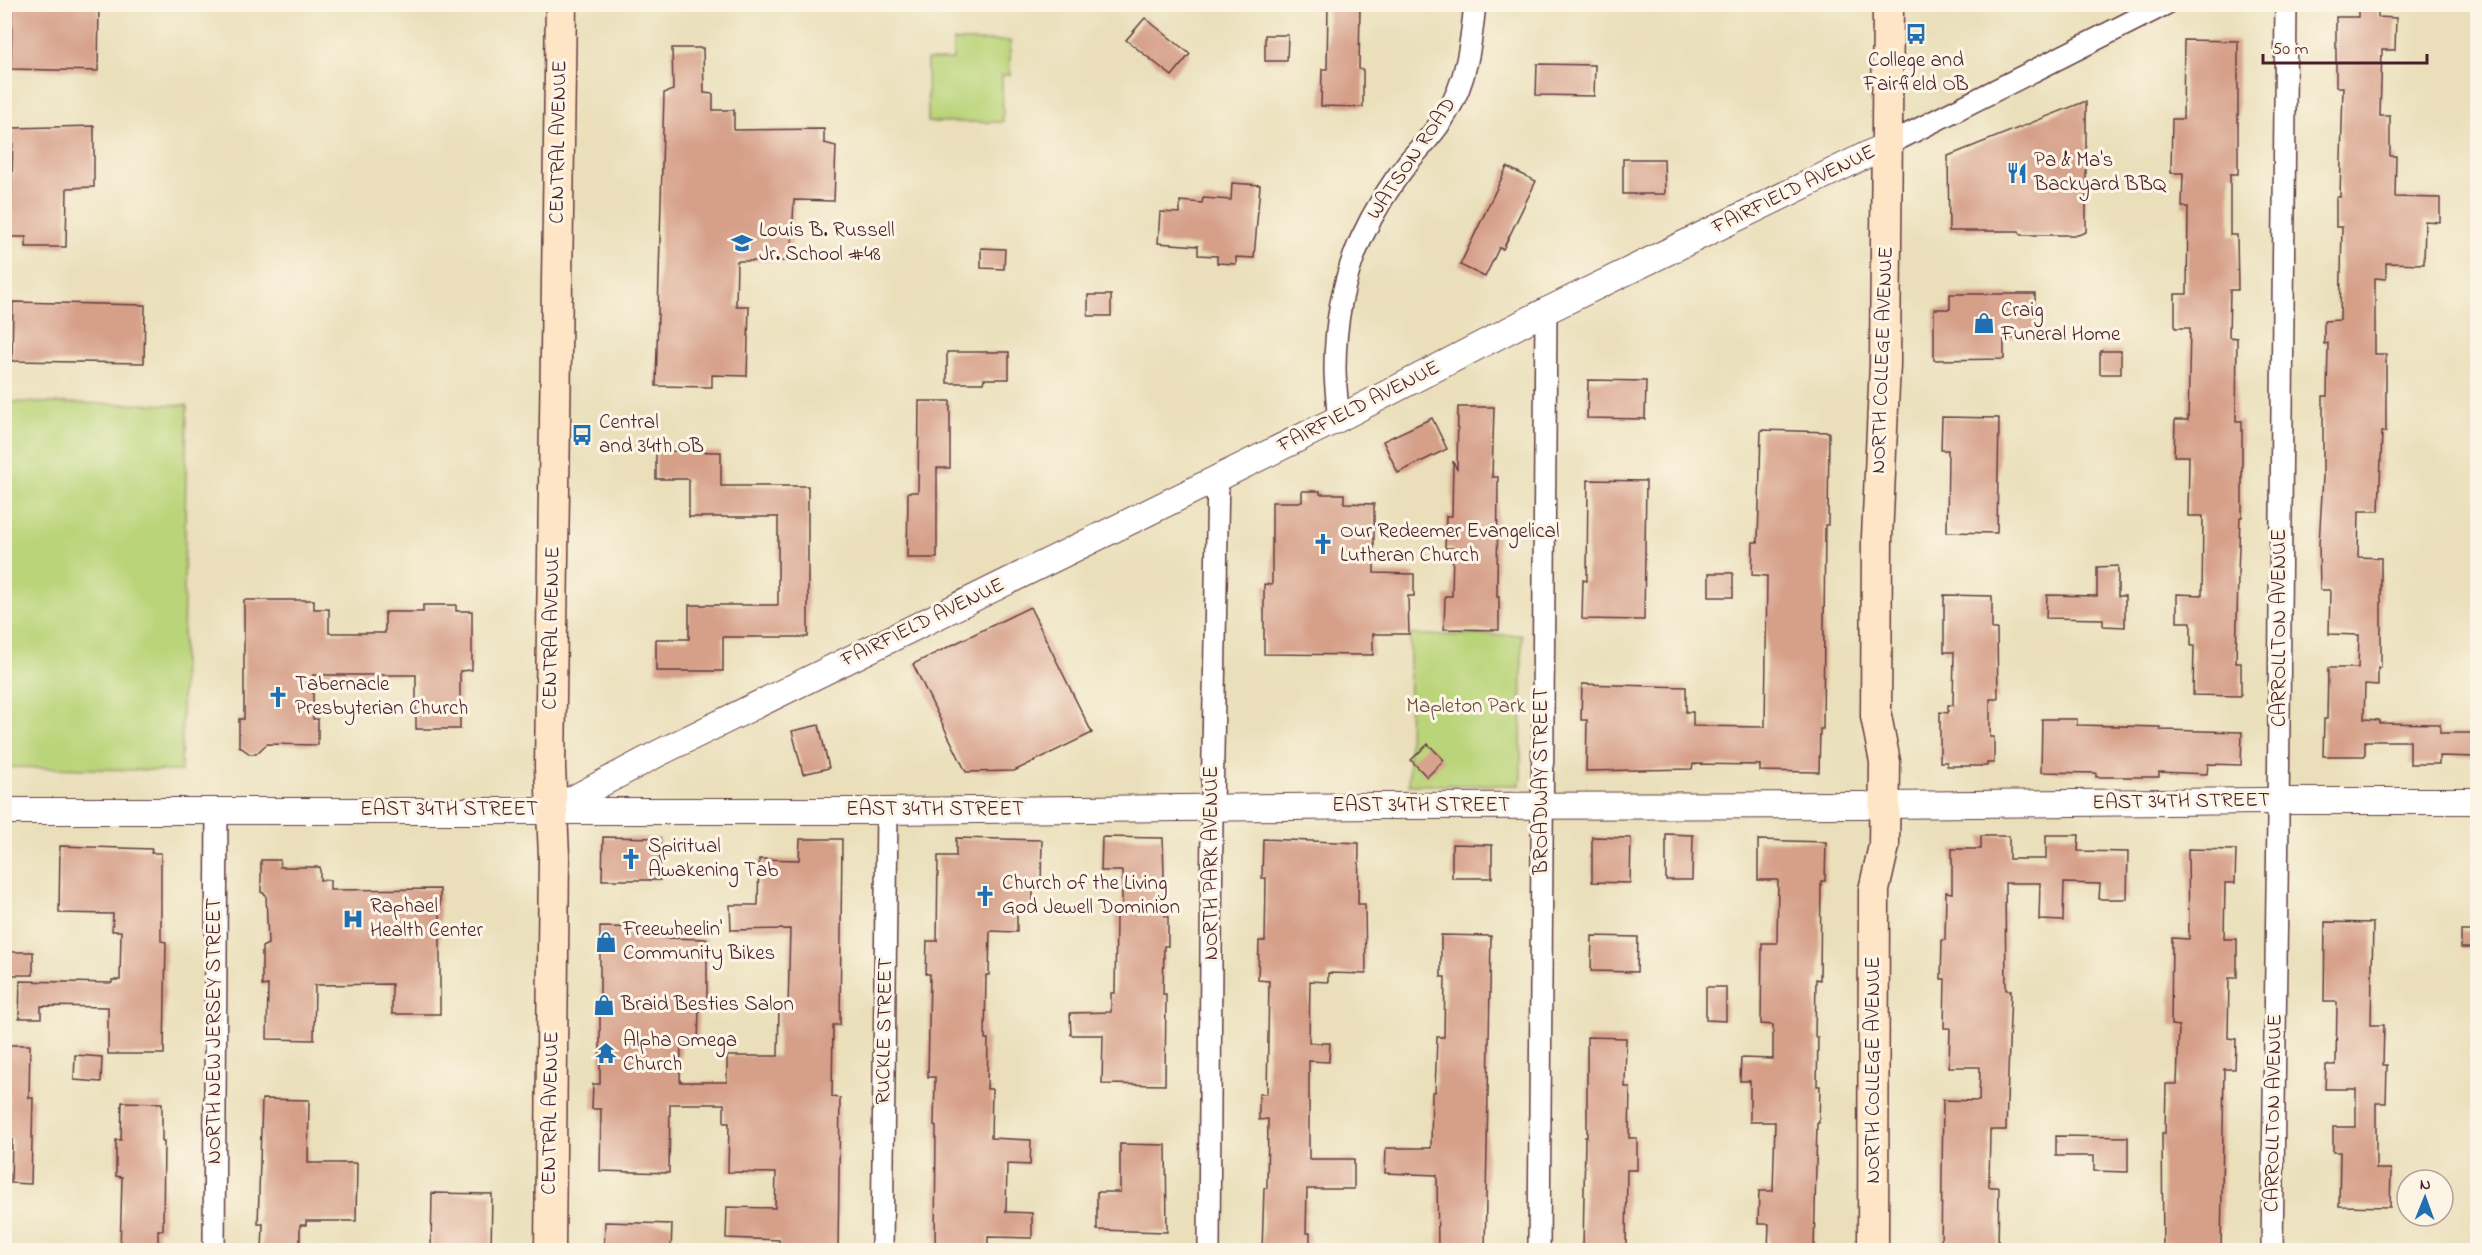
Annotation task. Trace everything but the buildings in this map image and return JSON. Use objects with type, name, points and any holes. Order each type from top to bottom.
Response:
[{"type":"main road","name":"CENTRAL AVENUE","points":[[550,1251],[554,856],[550,767],[561,4]]},
{"type":"main road","name":"NORTH COLLEGE AVENUE","points":[[1873,1251],[1874,890],[1884,846],[1875,805],[1885,762],[1876,716],[1877,537],[1885,364],[1888,4]]},
{"type":"street","name":"WATSON ROAD","points":[[1338,419],[1336,347],[1339,317],[1350,268],[1361,239],[1385,194],[1409,161],[1436,131],[1457,94],[1467,64],[1475,4]]},
{"type":"street","name":"FAIRFIELD AVENUE","points":[[552,810],[602,782],[1338,419],[1546,311],[1887,145],[2166,4]]},
{"type":"street","name":"CARROLLTON AVENUE","points":[[2272,1251],[2286,4]]},
{"type":"street","name":"BROADWAY STREET","points":[[1539,1251],[1546,311]]},
{"type":"street","name":"NORTH PARK AVENUE","points":[[1209,1251],[1212,808],[1218,477]]},
{"type":"street","name":"EAST 34TH STREET","points":[[4,811],[887,811],[1542,805],[2478,801]]},
{"type":"street","name":"NORTH NEW JERSEY STREET","points":[[214,1251],[217,811]]},
{"type":"street","name":"RUCKLE STREET","points":[[882,1251],[887,811]]},
{"type":"green space","points":[[953,41],[1010,41],[1010,75],[1002,75],[1003,122],[928,122],[927,60],[953,60]]},
{"type":"green space","points":[[4,402],[187,405],[181,771],[5,767]]},
{"type":"green space","name":"Mapleton Park","points":[[1410,635],[1522,635],[1521,778],[1519,785],[1409,785]]},
{"type":"place","name":"College and Fairfield OB","points":[[1916,34]]},
{"type":"place","name":"Pa & Ma's Backyard BBQ","points":[[2017,173]]},
{"type":"place","name":"Louis B. Russell Jr. School #48","points":[[742,243]]},
{"type":"place","name":"Craig Funeral Home","points":[[1984,323]]},
{"type":"place","name":"Central and 34th OB","points":[[582,435]]},
{"type":"place","name":"Our Redeemer Evangelical Lutheran Church","points":[[1323,544]]},
{"type":"place","name":"Tabernacle Presbyterian Church","points":[[278,697]]},
{"type":"place","name":"Spiritual Awakening Tab","points":[[631,859]]},
{"type":"place","name":"Church of the Living God Jewell Dominion","points":[[985,896]]},
{"type":"place","name":"Raphael Health Center","points":[[353,919]]},
{"type":"place","name":"Freewheelin' Community Bikes","points":[[606,942]]},
{"type":"place","name":"Braid Besties Salon","points":[[604,1005]]},
{"type":"place","name":"Alpha Omega Church","points":[[606,1053]]}]
